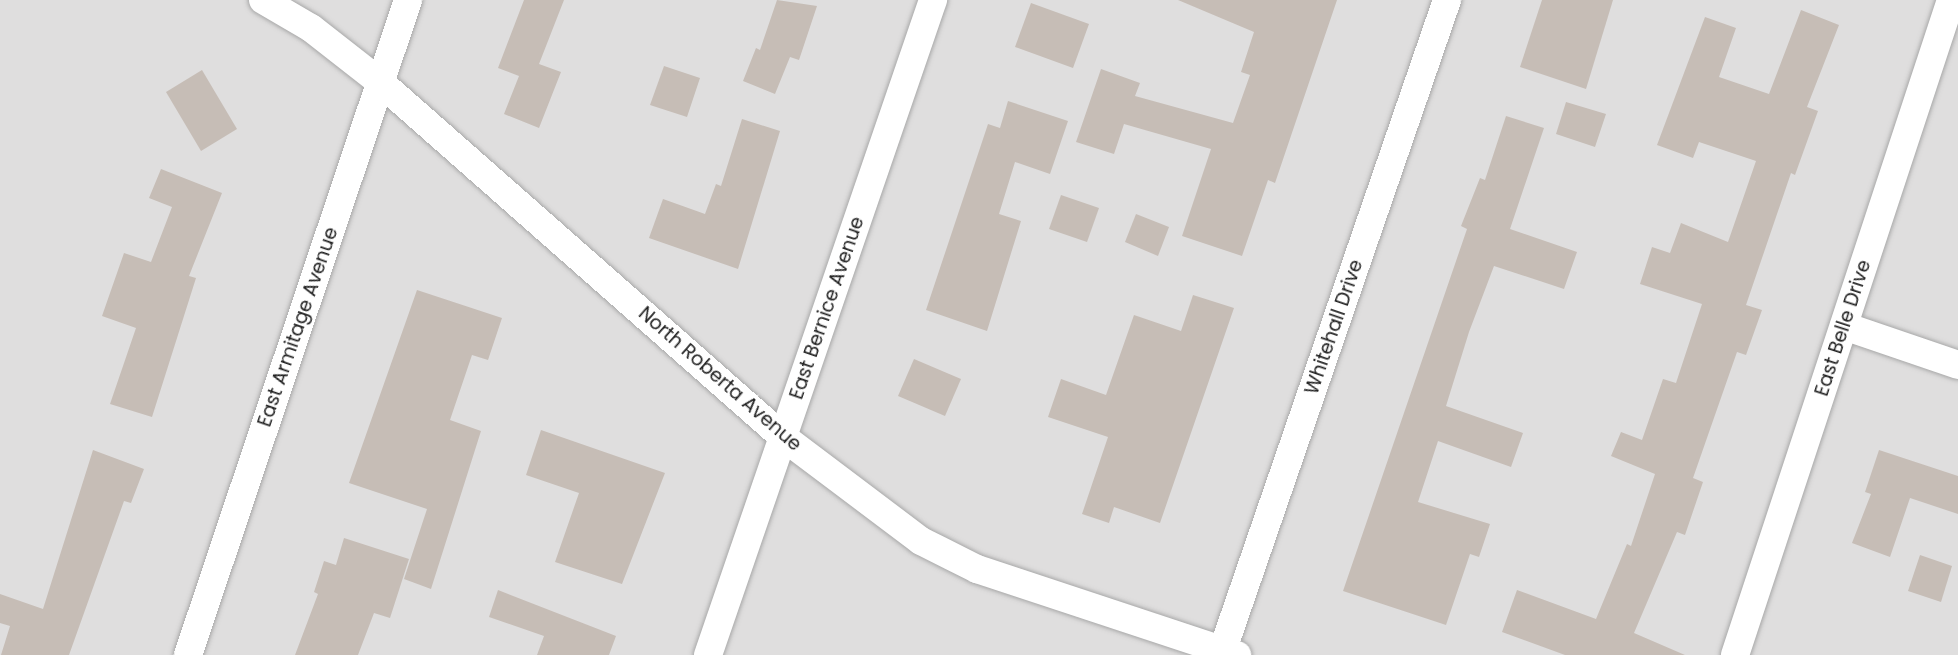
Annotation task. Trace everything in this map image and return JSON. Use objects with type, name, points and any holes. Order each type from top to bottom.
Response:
[{"type":"street","name":"North Roberta Avenue","points":[[262,0],[311,28],[380,82],[783,437],[922,541],[977,569],[1227,653]]},
{"type":"street","name":"East Armitage Avenue","points":[[188,655],[408,0]]},
{"type":"street","name":"East Bernice Avenue","points":[[708,655],[933,0]]},
{"type":"street","name":"Whitehall Drive","points":[[1227,653],[1447,0]]},
{"type":"street","name":"East Belle Drive","points":[[1735,655],[1951,0]]},
{"type":"street","points":[[1844,326],[1958,365]]},
{"type":"shaded area","points":[[0,0],[1958,0],[1958,655],[0,655]]},
{"type":"building","points":[[524,0],[564,0],[539,64],[561,72],[539,128],[504,114],[519,76],[498,68]]},
{"type":"building","points":[[777,0],[817,6],[799,60],[790,57],[775,94],[743,81],[756,48],[760,50]]},
{"type":"building","points":[[1178,0],[1337,0],[1275,183],[1268,180],[1242,256],[1182,236],[1211,149],[1124,124],[1114,154],[1076,142],[1101,69],[1140,83],[1135,96],[1233,123],[1250,75],[1241,72],[1254,32]]},
{"type":"building","points":[[1542,0],[1613,0],[1586,89],[1520,67]]},
{"type":"building","points":[[1031,3],[1089,24],[1073,68],[1015,47]]},
{"type":"building","points":[[1801,10],[1839,25],[1807,107],[1818,111],[1795,175],[1791,173],[1746,305],[1762,310],[1746,355],[1737,352],[1693,478],[1703,482],[1685,535],[1677,532],[1634,633],[1685,655],[1565,655],[1502,632],[1517,590],[1596,619],[1627,544],[1631,546],[1655,474],[1611,456],[1621,432],[1642,440],[1663,379],[1676,383],[1702,304],[1640,284],[1652,247],[1670,253],[1681,223],[1728,242],[1756,161],[1699,142],[1693,158],[1657,145],[1705,17],[1736,28],[1719,77],[1769,94]]},
{"type":"building","points":[[664,66],[700,78],[687,117],[650,105]]},
{"type":"building","points":[[202,70],[237,129],[201,151],[166,92]]},
{"type":"building","points":[[1008,101],[1068,121],[1050,174],[1015,162],[999,214],[1021,221],[987,331],[926,310],[988,124],[1000,128]]},
{"type":"building","points":[[1566,102],[1606,114],[1595,147],[1556,134]]},
{"type":"building","points":[[1506,116],[1544,128],[1510,229],[1577,252],[1564,289],[1494,266],[1469,332],[1446,406],[1523,433],[1511,467],[1438,441],[1418,502],[1490,524],[1479,557],[1470,554],[1446,625],[1343,591],[1467,229],[1461,226],[1480,178],[1485,180]]},
{"type":"building","points":[[742,119],[780,131],[738,269],[649,238],[663,199],[705,214],[716,184],[721,186]]},
{"type":"building","points":[[161,169],[222,193],[189,276],[196,278],[152,417],[110,404],[136,328],[102,316],[124,253],[151,262],[172,207],[149,198]]},
{"type":"building","points":[[1061,195],[1099,208],[1087,242],[1049,229]]},
{"type":"building","points":[[1136,214],[1169,227],[1158,256],[1125,242]]},
{"type":"building","points":[[417,290],[502,318],[488,360],[472,355],[450,420],[481,431],[431,589],[404,579],[427,509],[349,483]]},
{"type":"building","points":[[1193,295],[1234,308],[1160,523],[1114,507],[1109,523],[1082,514],[1108,437],[1048,417],[1061,379],[1106,395],[1134,315],[1181,331]]},
{"type":"building","points":[[914,359],[961,379],[945,416],[898,396]]},
{"type":"building","points":[[541,430],[665,473],[622,584],[555,562],[579,493],[526,475]]},
{"type":"building","points":[[93,450],[144,469],[131,503],[124,501],[69,655],[1,655],[10,626],[0,623],[0,594],[43,609]]},
{"type":"building","points":[[1879,450],[1958,476],[1958,514],[1910,498],[1890,557],[1852,543],[1871,494],[1865,492]]},
{"type":"building","points":[[344,538],[409,559],[390,618],[374,613],[358,655],[295,655],[318,594],[314,592],[324,561],[336,565]]},
{"type":"building","points":[[1920,555],[1952,566],[1941,602],[1908,591]]},
{"type":"building","points":[[498,590],[616,636],[609,655],[537,655],[544,636],[489,617]]}]
